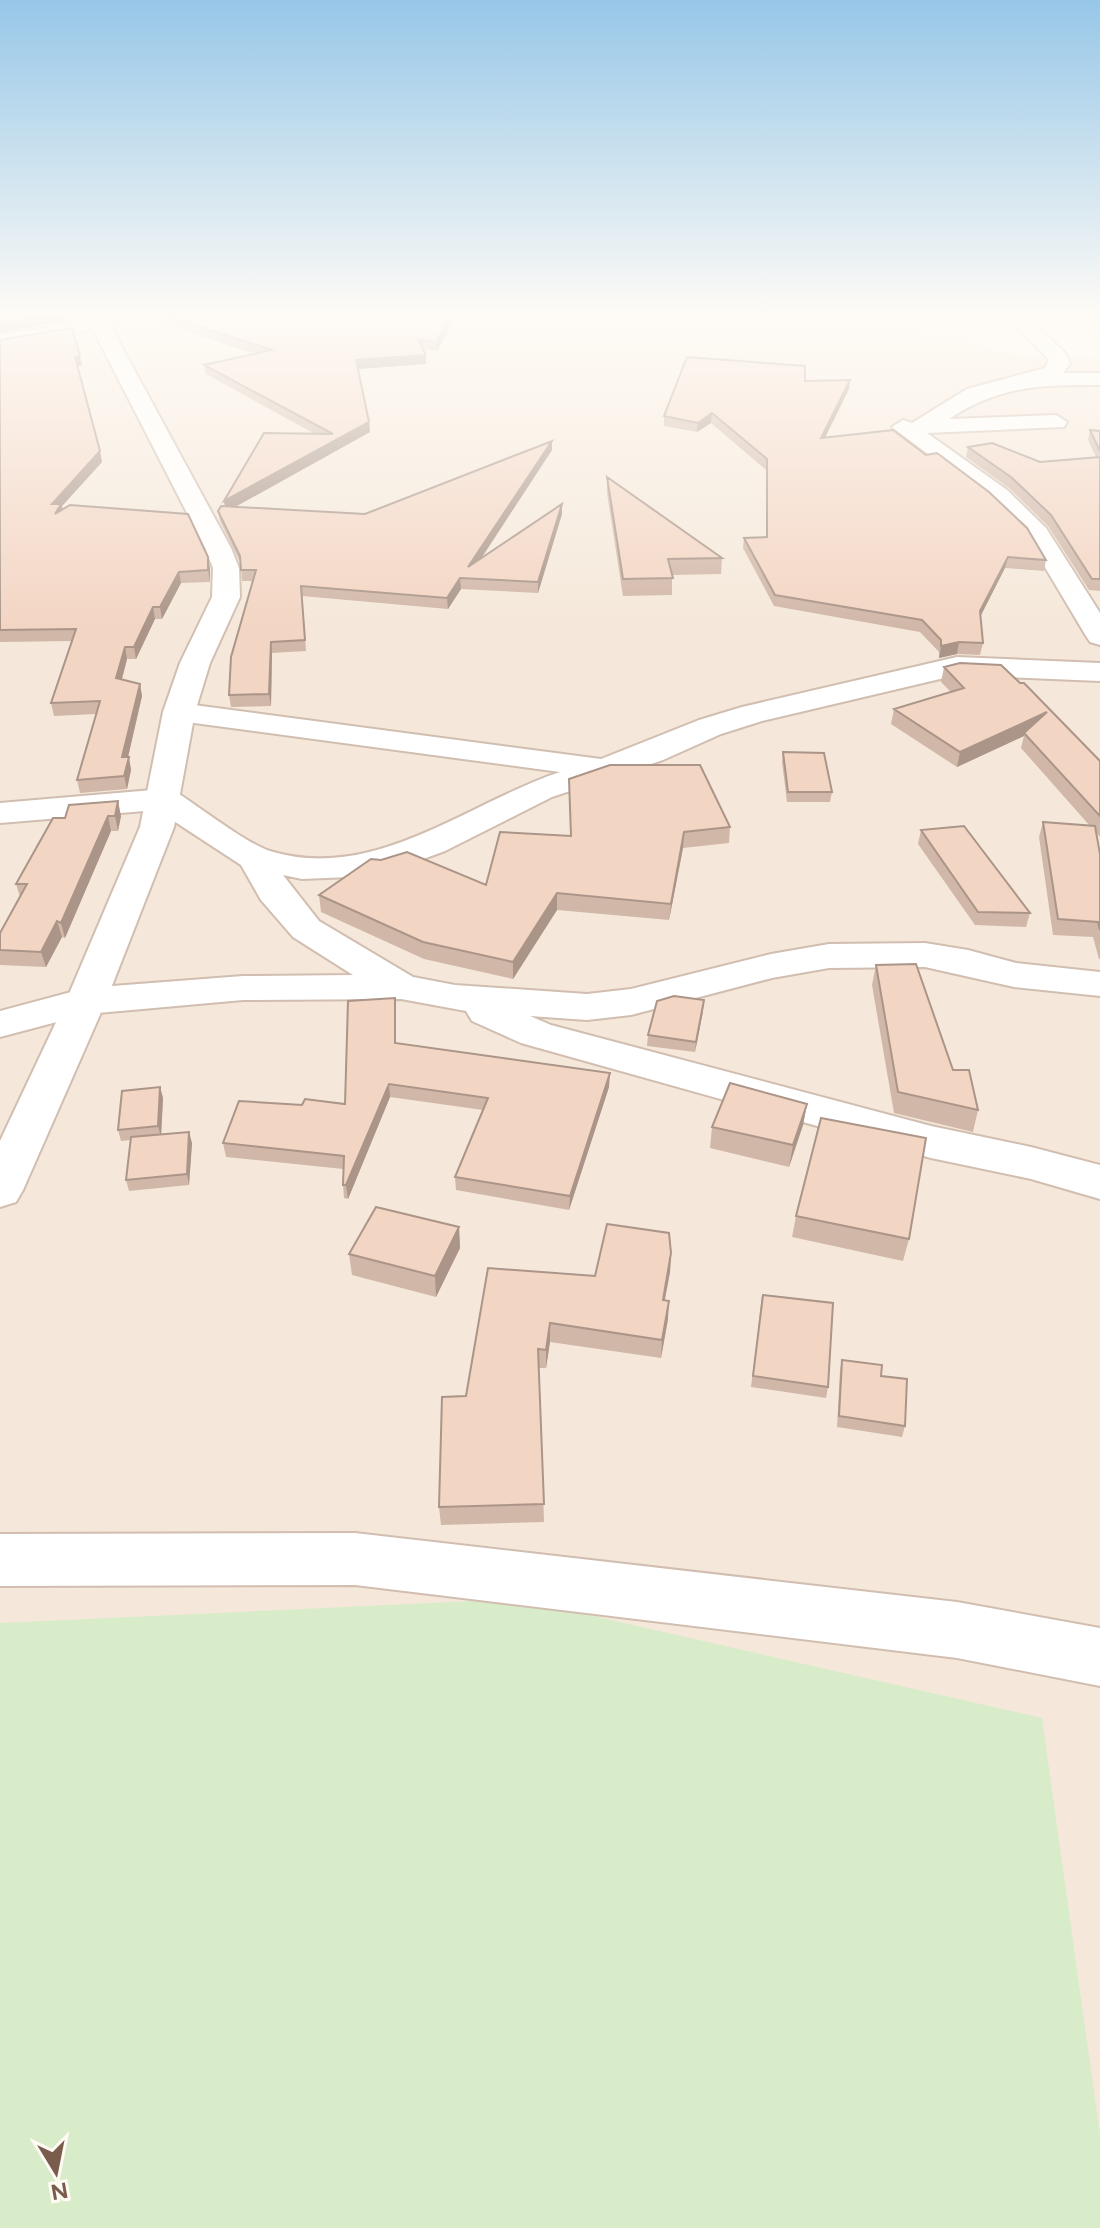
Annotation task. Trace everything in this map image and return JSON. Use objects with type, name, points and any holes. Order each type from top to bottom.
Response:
[{"type":"street","points":[[0,1190],[86,1001],[157,827],[179,712],[195,663],[226,597],[226,568],[153,420]]},
{"type":"street","points":[[921,427],[932,420]]},
{"type":"street","points":[[1056,422],[903,427],[998,495],[1037,533],[1100,636]]},
{"type":"street","points":[[0,813],[164,799],[256,859],[302,868],[351,866],[394,857],[432,843],[540,790],[651,753],[725,723],[930,670],[957,666],[1100,672]]},
{"type":"street","points":[[179,712],[602,768]]},
{"type":"street","points":[[256,859],[274,892],[306,929],[401,987]]},
{"type":"street","points":[[0,1024],[86,1001],[243,988],[401,987],[455,998],[587,1007],[631,1002],[771,966],[829,956],[925,955],[1014,975],[1100,984]]},
{"type":"street","points":[[455,998],[536,1034],[931,1142],[1031,1163],[1100,1182]]},
{"type":"street","points":[[0,1560],[355,1559],[957,1630],[1100,1657]]},
{"type":"shaded area","points":[[0,420],[1100,420],[1100,2228],[0,2228]]},
{"type":"green space","points":[[518,1599],[1042,1718],[1100,2135],[1100,2228],[0,2228],[0,1623]]},
{"type":"building","points":[[0,420],[92,420],[100,451],[52,504],[61,504],[55,514],[70,505],[188,514],[208,557],[208,570],[179,572],[160,607],[153,607],[134,647],[125,647],[116,678],[140,684],[122,757],[129,757],[124,776],[77,780],[100,701],[51,703],[76,629],[0,630]]},
{"type":"building","points":[[307,420],[369,420],[224,501],[264,433],[333,434]]},
{"type":"building","points":[[720,420],[830,420],[821,438],[893,430],[926,455],[937,453],[989,492],[1027,528],[1046,560],[1008,557],[980,611],[983,643],[959,642],[941,646],[941,640],[922,620],[775,595],[744,538],[767,537],[767,459]]},
{"type":"building","points":[[1090,430],[1100,431],[1100,451]]},
{"type":"building","points":[[552,441],[468,567],[562,504],[538,582],[460,578],[447,598],[301,586],[305,640],[271,642],[269,694],[229,695],[231,657],[256,570],[241,570],[240,556],[218,511],[221,506],[365,514]]},
{"type":"building","points":[[992,443],[1040,462],[1100,457],[1100,579],[1092,579],[1051,515],[1011,477],[968,447]]},
{"type":"building","points":[[607,477],[722,558],[668,559],[673,578],[623,579]]},
{"type":"building","points":[[960,663],[1001,665],[1020,683],[1024,683],[1100,761],[1100,816],[1024,733],[1047,712],[960,752],[894,709],[964,688],[944,667]]},
{"type":"building","points":[[783,752],[824,753],[832,792],[788,792]]},
{"type":"building","points":[[610,765],[700,765],[730,827],[684,832],[671,904],[557,893],[513,962],[423,942],[319,895],[371,859],[381,860],[407,852],[486,885],[500,832],[571,836],[569,779]]},
{"type":"building","points":[[118,801],[115,816],[108,816],[61,923],[57,921],[41,952],[0,950],[0,933],[27,884],[16,884],[53,818],[65,818],[69,805]]},
{"type":"building","points":[[1043,822],[1095,826],[1100,854],[1100,930],[1098,922],[1058,919]]},
{"type":"building","points":[[964,826],[1030,913],[978,912],[921,830]]},
{"type":"building","points":[[916,964],[953,1070],[969,1070],[978,1110],[898,1092],[876,965]]},
{"type":"building","points":[[674,996],[704,1000],[696,1042],[648,1035],[657,1001]]},
{"type":"building","points":[[395,998],[395,1043],[610,1073],[570,1196],[455,1177],[488,1098],[389,1084],[346,1185],[343,1185],[344,1156],[223,1143],[239,1101],[302,1105],[305,1099],[345,1104],[348,1001]]},
{"type":"building","points":[[730,1083],[807,1104],[793,1145],[712,1127]]},
{"type":"building","points":[[160,1087],[158,1126],[118,1130],[122,1091]]},
{"type":"building","points":[[821,1118],[926,1138],[909,1239],[796,1216]]},
{"type":"building","points":[[189,1132],[187,1174],[126,1180],[131,1137]]},
{"type":"building","points":[[376,1207],[459,1227],[435,1276],[349,1254]]},
{"type":"building","points":[[607,1224],[669,1233],[671,1253],[663,1300],[669,1301],[662,1340],[550,1323],[546,1350],[538,1349],[544,1504],[439,1507],[442,1397],[466,1396],[488,1268],[595,1276]]},
{"type":"building","points":[[763,1295],[833,1303],[828,1387],[753,1376]]},
{"type":"building","points":[[842,1360],[882,1365],[881,1376],[907,1379],[905,1426],[839,1416]]}]
